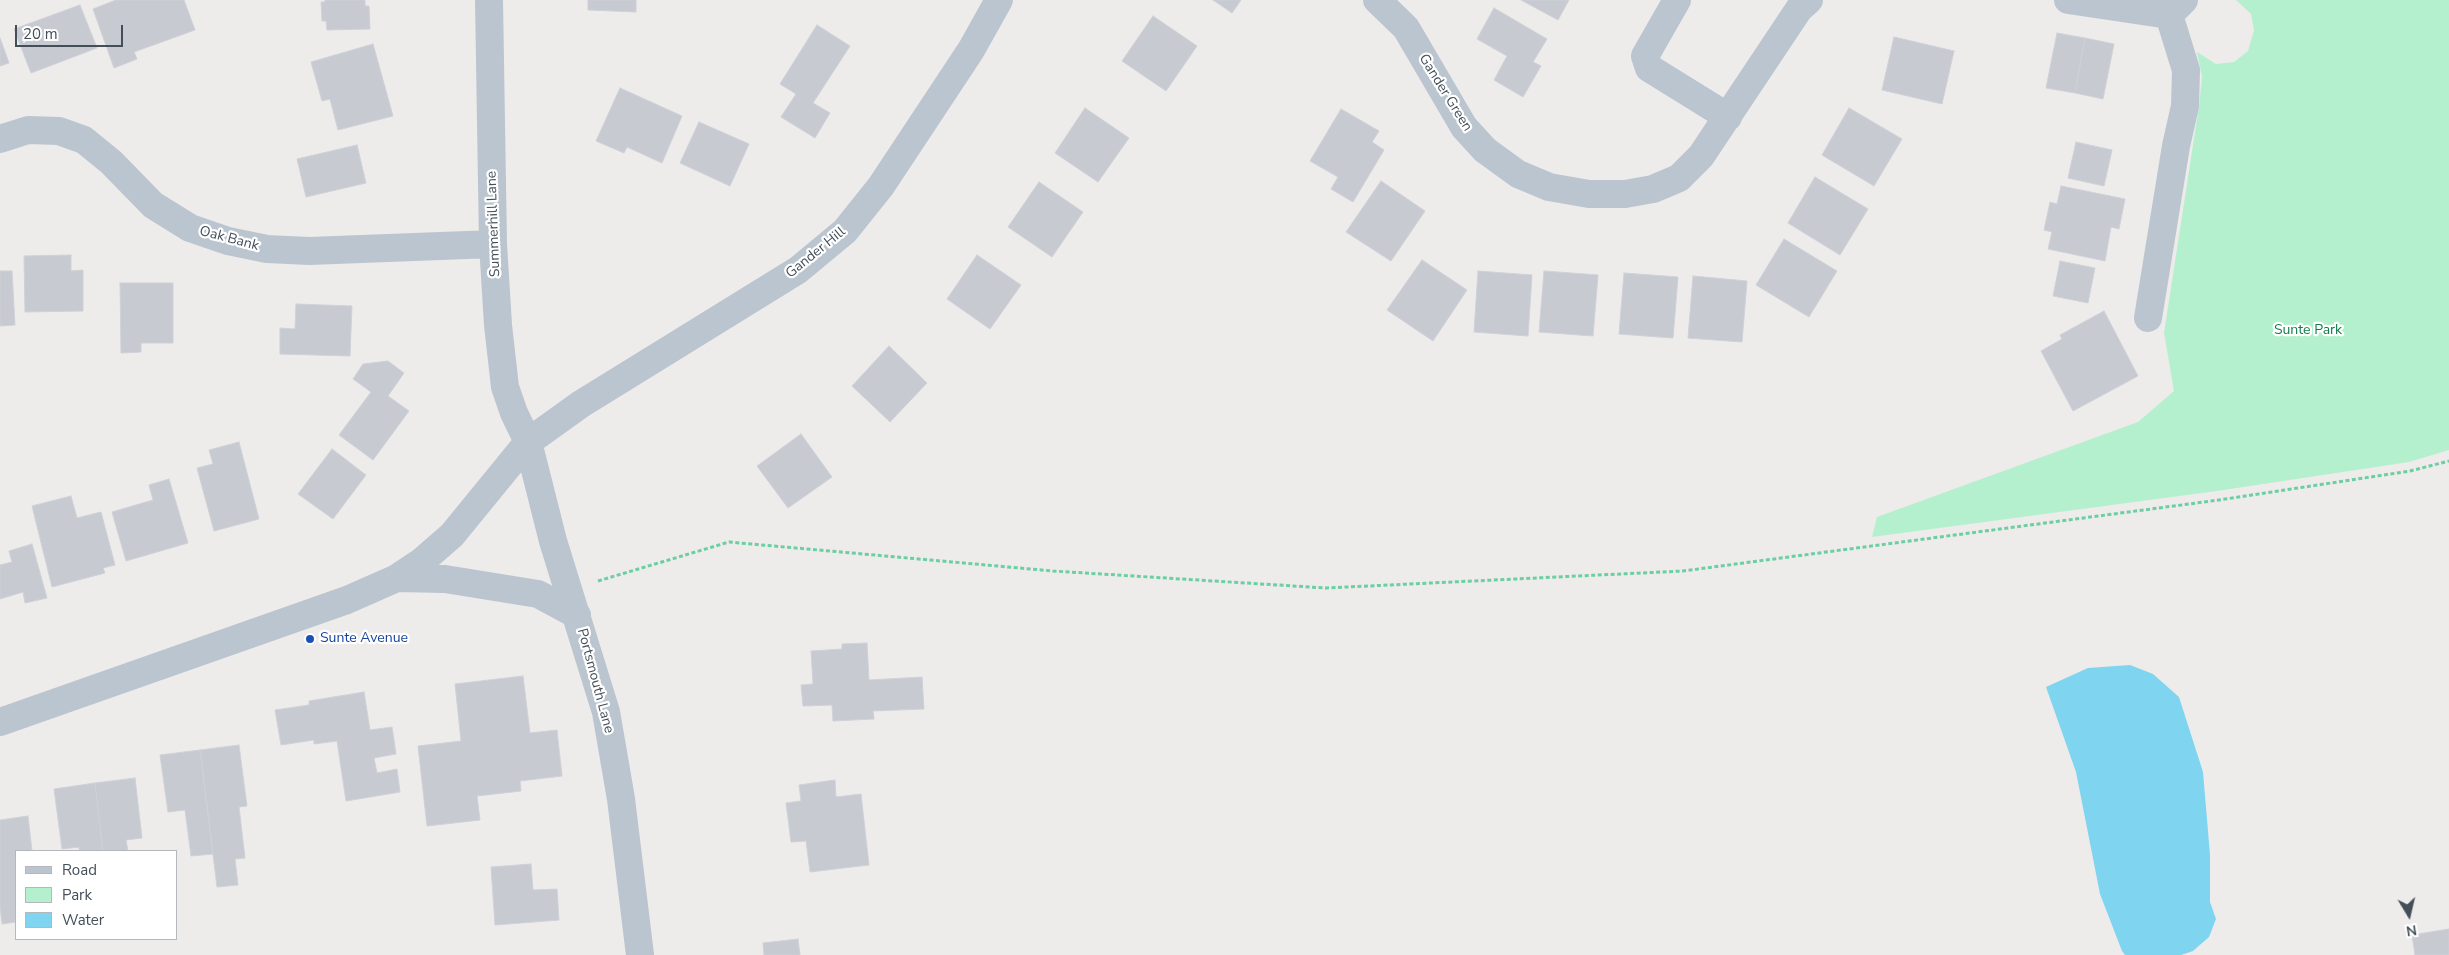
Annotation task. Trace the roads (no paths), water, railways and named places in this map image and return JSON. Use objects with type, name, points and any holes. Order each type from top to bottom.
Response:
[{"type":"street","name":"Summerhill Lane","points":[[489,0],[494,244],[498,325],[505,387],[528,442]]},
{"type":"street","name":"Gander Hill","points":[[528,442],[581,404],[798,270],[845,231],[882,186],[971,50],[999,0]]},
{"type":"street","name":"Gander Green","points":[[1377,0],[1406,28],[1464,127],[1485,150],[1518,174],[1549,187],[1589,194],[1625,194],[1653,189],[1679,178],[1701,156],[1799,9],[1809,0]]},
{"type":"street","points":[[1676,0],[1645,56],[1649,68],[1728,117]]},
{"type":"street","points":[[2068,0],[2177,8],[2186,70],[2185,106],[2176,146],[2148,318]]},
{"type":"street","name":"Oak Bank","points":[[0,140],[28,130],[58,131],[84,140],[111,162],[153,205],[190,228],[228,242],[267,249],[309,251],[494,244]]},
{"type":"street","points":[[0,722],[347,600],[397,578],[421,562],[452,535],[528,442]]},
{"type":"street","name":"Portsmouth Lane","points":[[528,442],[539,490],[606,712],[621,799],[640,955]]},
{"type":"street","points":[[397,578],[445,579],[538,594],[577,615]]},
{"type":"water","points":[[2130,665],[2153,674],[2179,697],[2203,772],[2210,855],[2210,902],[2216,919],[2209,937],[2193,951],[2181,955],[2125,955],[2122,951],[2100,894],[2076,772],[2046,687],[2088,668]]},
{"type":"place","name":"Sunte Avenue","points":[[310,639]]},
{"type":"park label","name":"Sunte Park","points":[[2308,331]]}]
